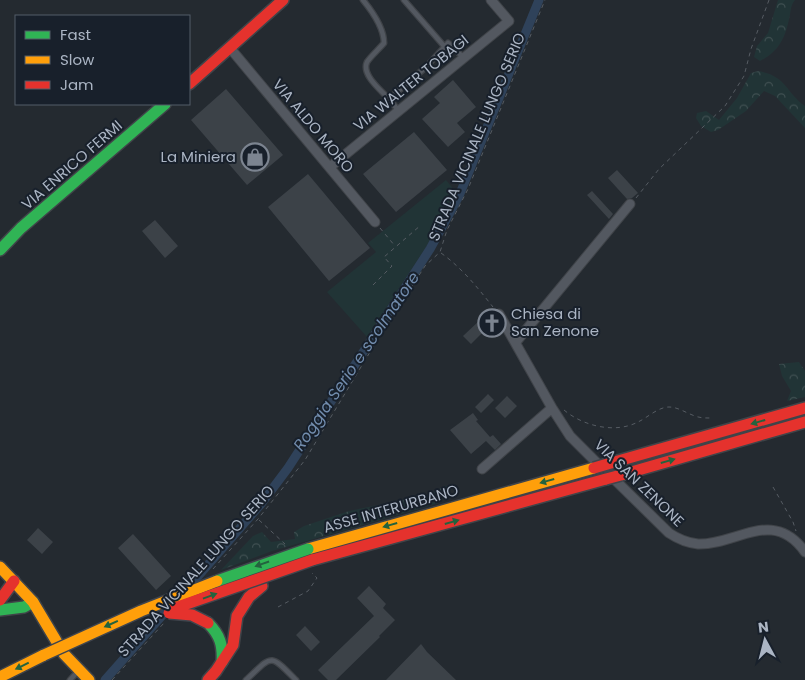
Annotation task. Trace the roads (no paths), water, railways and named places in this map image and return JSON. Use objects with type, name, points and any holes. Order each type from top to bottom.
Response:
[{"type":"main road","points":[[190,83],[283,0]]},
{"type":"main road","name":"VIA ENRICO FERMI","points":[[0,250],[22,228],[165,105]]},
{"type":"main road","name":"ASSE INTERURBANO","points":[[18,680],[47,660],[131,615],[219,580],[611,462],[805,408]]},
{"type":"main road","name":"ASSE INTERURBANO","points":[[0,677],[164,617],[310,554],[351,550],[805,422]]},
{"type":"main road","points":[[208,680],[216,671],[232,645],[237,616],[248,598],[262,586],[280,578],[310,554]]},
{"type":"main road","points":[[0,567],[33,602],[64,654],[89,680]]},
{"type":"main road","points":[[0,600],[14,581]]},
{"type":"main road","points":[[0,610],[24,607],[33,602]]},
{"type":"main road","points":[[164,617],[184,614],[201,618],[208,623],[218,632],[223,647],[222,662]]},
{"type":"street","name":"VIA WALTER TOBAGI","points":[[330,167],[509,21],[491,0]]},
{"type":"street","name":"VIA ALDO MORO","points":[[230,48],[375,222]]},
{"type":"street","points":[[516,342],[630,204]]},
{"type":"street","name":"VIA SAN ZENONE","points":[[498,314],[516,342],[552,408],[576,442],[669,533],[678,539],[697,544],[756,530],[770,530],[784,534],[802,549]]},
{"type":"street","points":[[482,469],[552,408]]},
{"type":"lane","points":[[363,0],[384,35],[384,43],[367,63],[367,72],[369,77],[399,111]]},
{"type":"lane","points":[[404,0],[444,46]]},
{"type":"lane","points":[[390,99],[426,67],[448,43],[464,58]]},
{"type":"lane","points":[[246,680],[266,661],[272,659],[277,661],[296,680]]},
{"type":"lane","points":[[70,680],[79,670]]},
{"type":"waterway","name":"Roggia Serio e scolmatore","points":[[186,590],[261,504],[288,468],[430,249],[459,196],[539,0]]},
{"type":"waterway","name":"Roggia Serio e scolmatore","points":[[105,680],[168,609]]},
{"type":"place","name":"La Miniera","points":[[255,157]]},
{"type":"place","name":"Chiesa di San Zenone","points":[[492,323]]}]
